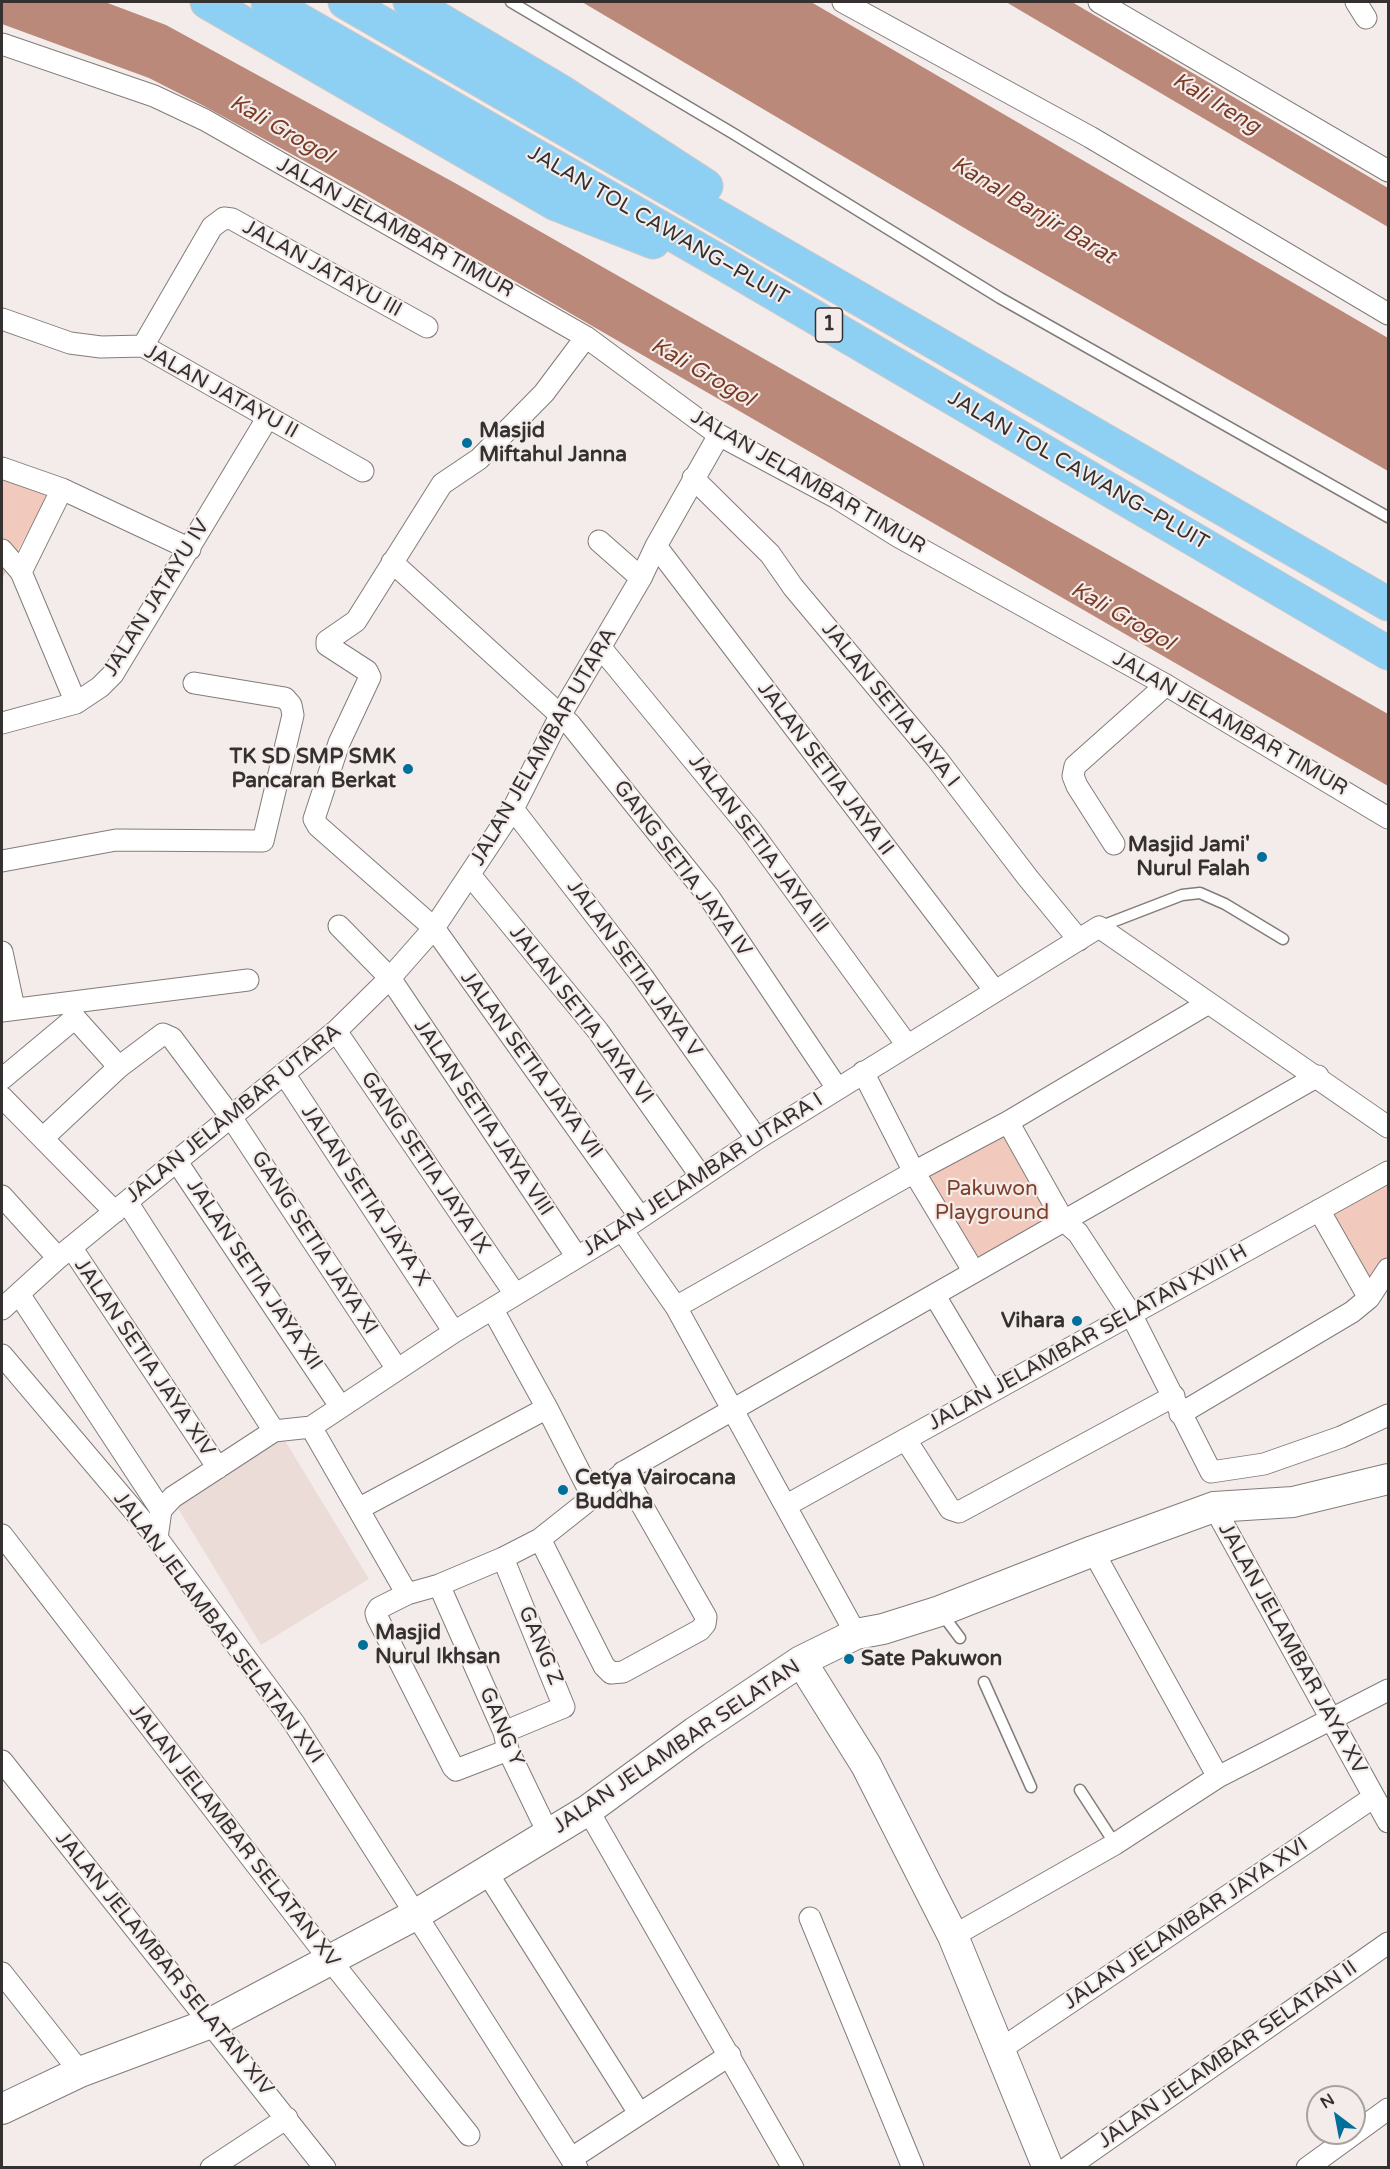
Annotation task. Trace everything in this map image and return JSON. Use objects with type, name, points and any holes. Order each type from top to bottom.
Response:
[{"type":"highway","points":[[207,2],[556,204],[692,258],[724,264]]},
{"type":"highway","name":"JALAN TOL CAWANG–PLUIT","points":[[268,2],[724,264],[1389,653]]},
{"type":"highway","name":"JALAN TOL CAWANG–PLUIT","points":[[345,2],[1384,598]]},
{"type":"highway","points":[[410,2],[610,124],[852,281],[932,340]]},
{"type":"street","points":[[843,2],[1090,137],[1389,314]]},
{"type":"street","points":[[1099,2],[1389,171]]},
{"type":"street","name":"JALAN JELAMBAR TIMUR","points":[[2,44],[154,96],[205,120],[586,337],[719,435],[837,498],[898,537],[1166,685],[1389,818]]},
{"type":"street","name":"JALAN JATAYU III","points":[[143,346],[212,227],[224,218],[232,219],[427,327]]},
{"type":"street","name":"JALAN JATAYU II","points":[[2,319],[70,343],[101,347],[143,346],[363,471]]},
{"type":"street","points":[[392,562],[442,484],[479,459],[556,377],[586,337]]},
{"type":"street","name":"JALAN JATAYU IV","points":[[2,723],[76,703],[100,687],[113,674],[268,417]]},
{"type":"street","name":"JALAN JELAMBAR UTARA","points":[[2,1309],[65,1253],[336,1031],[390,978],[434,928],[513,809],[561,714],[601,648],[693,478],[719,435]]},
{"type":"street","points":[[2,468],[63,489],[190,549]]},
{"type":"street","name":"JALAN SETIA JAYA I","points":[[693,478],[770,554],[793,587],[937,759],[1079,940]]},
{"type":"street","points":[[21,572],[63,489]]},
{"type":"street","points":[[599,541],[640,578]]},
{"type":"street","name":"JALAN SETIA JAYA II","points":[[656,546],[995,991]]},
{"type":"street","points":[[2,550],[21,572],[76,703]]},
{"type":"street","name":"GANG SETIA JAYA IV","points":[[392,562],[477,642],[561,714],[710,897],[837,1088]]},
{"type":"street","name":"JALAN SETIA JAYA VII","points":[[392,562],[356,621],[326,643],[367,671],[370,677],[339,743],[314,819],[318,826],[434,928],[634,1209]]},
{"type":"street","name":"JALAN SETIA JAYA III","points":[[601,648],[750,830],[907,1045]]},
{"type":"street","points":[[2,861],[116,840],[262,841],[293,715],[291,705],[285,698],[194,683]]},
{"type":"street","points":[[1114,844],[1077,786],[1073,776],[1075,766],[1166,685]]},
{"type":"street","name":"JALAN SETIA JAYA V","points":[[513,809],[642,976],[754,1135]]},
{"type":"street","name":"JALAN SETIA JAYA VI","points":[[470,875],[598,1031],[695,1167]]},
{"type":"street","name":"JALAN SETIA JAYA VIII","points":[[339,926],[390,978],[577,1257]]},
{"type":"street","points":[[1099,927],[1207,1004],[1318,1076],[1389,1127]]},
{"type":"street","name":"JALAN JELAMBAR UTARA I","points":[[161,1510],[173,1497],[274,1431],[311,1427],[334,1398],[397,1369],[450,1325],[493,1310],[622,1230],[634,1209],[695,1167],[837,1088],[1099,927]]},
{"type":"street","points":[[2,952],[8,1010],[248,980]]},
{"type":"street","points":[[676,1307],[914,1172],[1008,1122],[1207,1004]]},
{"type":"street","points":[[2,1078],[75,1018],[119,1068],[43,1138]]},
{"type":"street","name":"GANG SETIA JAYA IX","points":[[336,1031],[516,1294]]},
{"type":"street","name":"GANG SETIA JAYA XI","points":[[119,1068],[163,1034],[172,1038],[231,1117],[397,1369]]},
{"type":"street","points":[[863,1072],[914,1172],[974,1272]]},
{"type":"street","name":"JALAN SETIA JAYA X","points":[[285,1075],[450,1325]]},
{"type":"street","points":[[506,1741],[456,1770],[453,1767],[376,1613],[379,1608],[406,1594],[439,1585],[503,1558],[540,1539],[623,1472],[1318,1076]]},
{"type":"street","points":[[3,1102],[121,1207],[274,1431]]},
{"type":"street","points":[[1008,1122],[1064,1220],[1078,1233],[1131,1314],[1211,1472],[1264,1464],[1341,1437],[1389,1415]]},
{"type":"street","name":"JALAN SETIA JAYA XII","points":[[177,1162],[334,1398]]},
{"type":"street","name":"JALAN JELAMBAR SELATAN XVII H","points":[[787,1505],[906,1440],[991,1390],[1389,1172]]},
{"type":"street","name":"JALAN SETIA JAYA XIV","points":[[2,1196],[65,1253],[218,1468]]},
{"type":"street","points":[[1319,1210],[1369,1298]]},
{"type":"street","points":[[622,1230],[676,1307],[856,1634]]},
{"type":"street","points":[[906,1440],[950,1509],[959,1512],[1177,1405],[1352,1312],[1369,1298],[1389,1269]]},
{"type":"street","points":[[19,1294],[161,1510],[157,1538]]},
{"type":"street","points":[[935,1296],[991,1390]]},
{"type":"street","points":[[493,1310],[593,1498]]},
{"type":"street","name":"JALAN JELAMBAR SELATAN XVI","points":[[2,1355],[157,1538],[294,1723],[575,2163]]},
{"type":"street","points":[[360,1508],[547,1408]]},
{"type":"street","points":[[311,1427],[360,1508],[406,1594]]},
{"type":"street","points":[[540,1539],[604,1666],[611,1673],[623,1672],[700,1630],[705,1624],[706,1617],[623,1472]]},
{"type":"street","name":"JALAN JELAMBAR SELATAN","points":[[2,2109],[80,2072],[211,2023],[415,1915],[588,1810],[694,1732],[801,1661],[856,1634],[883,1629],[940,1611],[1093,1551],[1214,1507],[1293,1502],[1389,1479]]},
{"type":"street","name":"JALAN JELAMBAR JAYA XV","points":[[1214,1507],[1329,1719],[1389,1822]]},
{"type":"street","name":"JALAN JELAMBAR SELATAN XV","points":[[2,1535],[331,1961],[470,2135]]},
{"type":"street","points":[[1093,1551],[1218,1778]]},
{"type":"street","name":"GANG Z","points":[[503,1558],[564,1707],[506,1741]]},
{"type":"street","name":"GANG Y","points":[[439,1585],[549,1835]]},
{"type":"street","points":[[801,1661],[866,1765],[953,1936],[998,2051],[1048,2168]]},
{"type":"street","points":[[953,1936],[1115,1844],[1218,1778],[1389,1690]]},
{"type":"street","name":"JALAN JELAMBAR SELATAN XIV","points":[[2,1761],[288,2118],[325,2168]]},
{"type":"street","name":"JALAN JELAMBAR JAYA XVI","points":[[998,2051],[1374,1797]]},
{"type":"street","points":[[588,1810],[793,2168]]},
{"type":"street","points":[[486,1871],[639,2113]]},
{"type":"street","points":[[810,1918],[913,2168]]},
{"type":"street","name":"JALAN JELAMBAR SELATAN II","points":[[1067,2168],[1389,1943]]},
{"type":"street","points":[[2,1973],[80,2072]]},
{"type":"street","points":[[575,2163],[639,2113],[730,2055]]},
{"type":"street","points":[[1307,2168],[1389,2109]]},
{"type":"street","points":[[211,2168],[288,2118]]},
{"type":"lane","points":[[511,2],[734,134],[1000,298],[1389,517]]},
{"type":"lane","name":"JALAN JELAMBAR UTARA I","points":[[1099,927],[1182,895],[1200,893],[1225,904],[1283,939]]},
{"type":"lane","points":[[940,1611],[960,1638]]},
{"type":"lane","points":[[984,1682],[1031,1787]]},
{"type":"lane","points":[[1080,1790],[1115,1844]]},
{"type":"shaded area","points":[[281,1434],[369,1579],[261,1645],[173,1500]]},
{"type":"green space","points":[[2,474],[51,490],[2,579]]},
{"type":"green space","name":"Pakuwon Playground","points":[[1008,1122],[1063,1220],[974,1272],[914,1172]]},
{"type":"green space","points":[[1388,1175],[1388,1266],[1369,1292],[1325,1209]]},
{"type":"water","name":"Kali Grogol","points":[[2,2],[105,2],[166,25],[455,183],[1388,714],[1388,786],[357,190],[149,78],[2,24]]},
{"type":"water","name":"Kanal Banjir Barat","points":[[582,2],[811,2],[1388,338],[1388,471],[983,239]]},
{"type":"water","name":"Kali Ireng","points":[[1006,2],[1072,2],[1388,188],[1388,227]]},
{"type":"place","name":"Masjid Miftahul Janna","points":[[467,443]]},
{"type":"place","name":"TK SD SMP SMK Pancaran Berkat","points":[[408,769]]},
{"type":"place","name":"Masjid Jami' Nurul Falah","points":[[1262,857]]},
{"type":"place","name":"Vihara","points":[[1077,1321]]},
{"type":"place","name":"Cetya Vairocana Buddha","points":[[563,1490]]},
{"type":"place","name":"Masjid Nurul Ikhsan","points":[[363,1645]]},
{"type":"place","name":"Sate Pakuwon","points":[[849,1659]]}]
